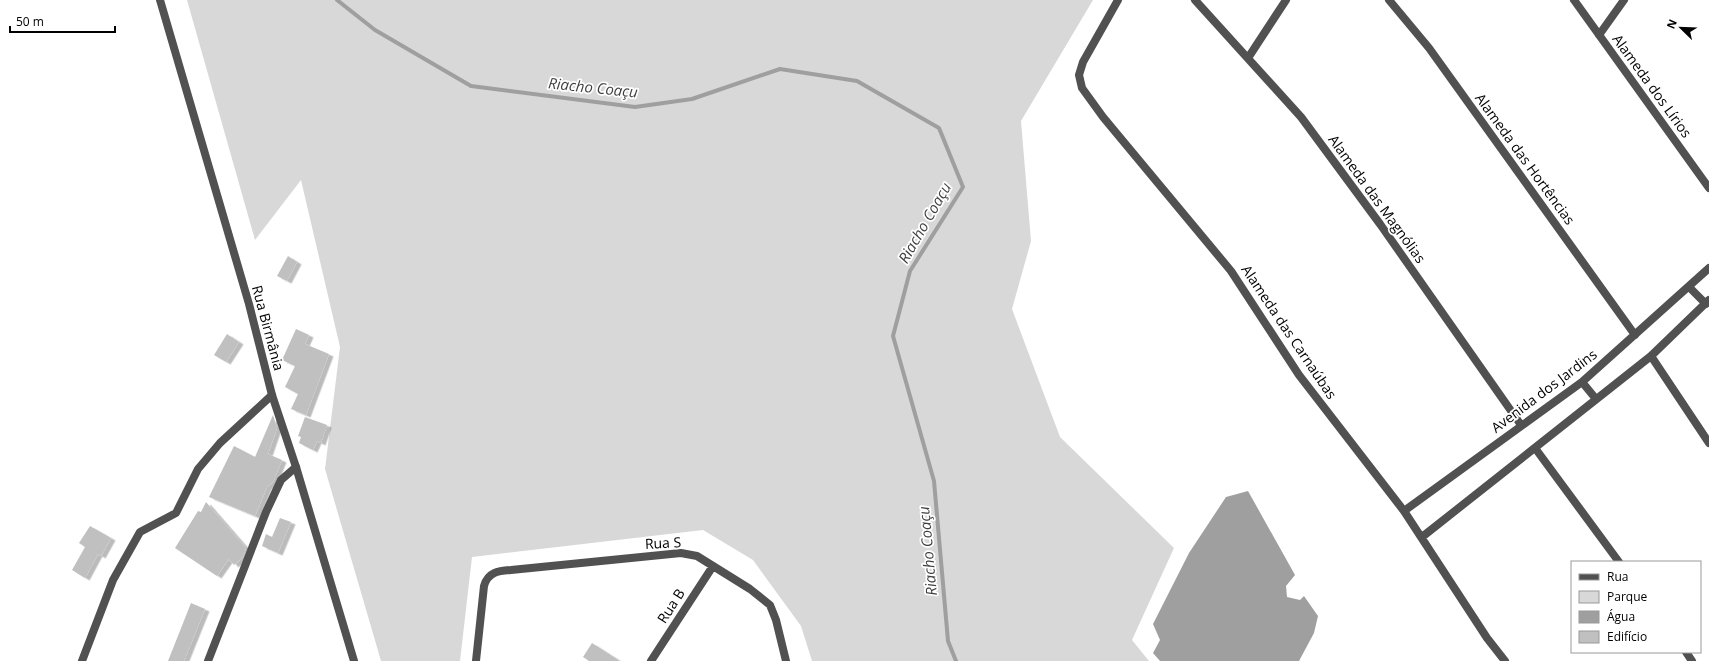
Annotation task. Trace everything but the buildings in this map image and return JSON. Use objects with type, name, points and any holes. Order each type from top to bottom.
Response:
[{"type":"street","name":"Rua Birmânia","points":[[160,0],[249,304],[272,395],[296,467],[354,661]]},
{"type":"street","name":"Alameda das Carnaúbas","points":[[1118,0],[1083,62],[1079,75],[1082,88],[1231,271],[1299,375],[1404,510],[1487,638],[1505,661]]},
{"type":"street","name":"Alameda das Magnólias","points":[[1195,0],[1306,124],[1380,224],[1521,426]]},
{"type":"street","points":[[1248,58],[1286,0]]},
{"type":"street","name":"Alameda das Hortências","points":[[1389,0],[1429,48],[1636,335]]},
{"type":"street","name":"Alameda dos Lírios","points":[[1574,0],[1709,188]]},
{"type":"street","points":[[1599,35],[1624,0]]},
{"type":"street","name":"Avenida dos Jardins","points":[[1404,510],[1582,382],[1709,268]]},
{"type":"street","points":[[1422,537],[1651,356],[1707,302],[1689,287]]},
{"type":"street","points":[[1651,356],[1709,443]]},
{"type":"street","points":[[1582,382],[1596,399]]},
{"type":"street","points":[[82,661],[113,580],[140,532],[176,513],[198,469],[220,442],[272,395]]},
{"type":"street","points":[[1535,448],[1618,561]]},
{"type":"street","points":[[208,661],[266,512],[281,480],[296,467]]},
{"type":"street","name":"Rua S","points":[[476,661],[484,586],[486,579],[493,573],[499,571],[681,553],[697,556],[770,605],[786,661]]},
{"type":"street","name":"Rua B","points":[[651,661],[714,566]]},
{"type":"green space","points":[[187,0],[1093,0],[1021,121],[1031,241],[1012,309],[1060,437],[1174,548],[1132,640],[1149,661],[812,661],[801,626],[753,560],[703,530],[472,557],[460,661],[381,661],[325,469],[340,347],[301,180],[255,240]]},
{"type":"water","points":[[1248,491],[1295,575],[1286,586],[1287,597],[1300,600],[1304,596],[1318,616],[1314,633],[1299,661],[1160,661],[1153,653],[1160,640],[1153,624],[1189,553],[1226,497]]},
{"type":"waterway","name":"Riacho Coaçu","points":[[337,0],[375,30],[471,86],[635,107],[692,99],[780,69],[857,81],[939,128],[963,187],[910,271],[893,336],[934,481],[948,641],[956,661]]}]
